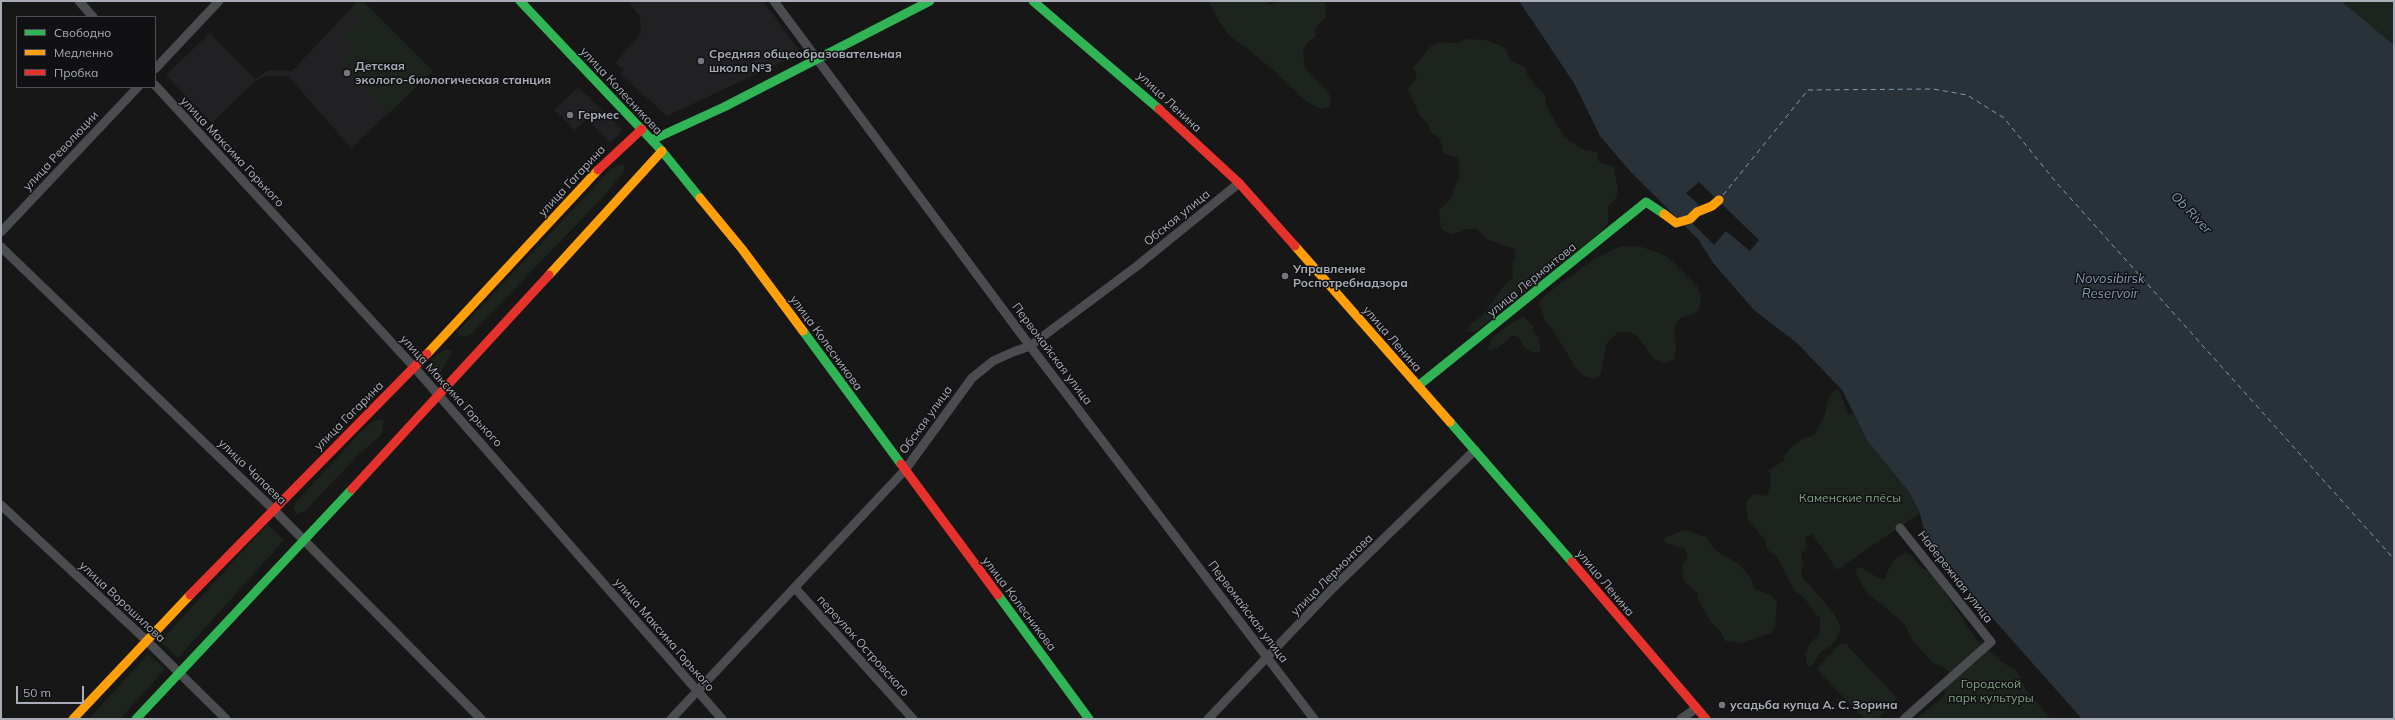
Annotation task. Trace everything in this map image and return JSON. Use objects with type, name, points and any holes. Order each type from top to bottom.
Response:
[{"type":"street","points":[[78,1],[92,16]]},
{"type":"street","points":[[156,68],[219,1]]},
{"type":"street","name":"улица Колесникова","points":[[520,1],[662,151],[742,249],[1089,719]]},
{"type":"street","name":"Первомайская улица","points":[[774,1],[1030,346],[1314,719]]},
{"type":"street","points":[[652,140],[724,106],[930,1]]},
{"type":"street","name":"улица Ленина","points":[[1033,1],[1120,73],[1239,183],[1475,450],[1695,709],[1706,719]]},
{"type":"street","name":"улица Максима Горького","points":[[156,87],[414,367],[722,719]]},
{"type":"street","name":"улица Революции","points":[[1,232],[137,88]]},
{"type":"street","name":"улица Гагарина","points":[[73,719],[146,640],[414,367],[612,154],[642,129]]},
{"type":"street","points":[[136,719],[303,539],[439,396],[662,151]]},
{"type":"street","name":"Обская улица","points":[[671,719],[905,470],[972,378],[993,361],[1030,346],[1137,266],[1239,183]]},
{"type":"street","name":"улица Лермонтова","points":[[1418,386],[1646,202],[1676,223],[1690,219],[1697,212],[1712,206],[1719,200]]},
{"type":"street","name":"улица Чапаева","points":[[1,247],[274,510],[481,719]]},
{"type":"street","name":"улица Лермонтова","points":[[1208,719],[1333,588],[1475,450]]},
{"type":"street","name":"улица Ворошилова","points":[[1,504],[146,640],[226,719]]},
{"type":"street","name":"Набережная улица","points":[[1900,528],[1991,642],[1904,719]]},
{"type":"street","name":"переулок Островского","points":[[795,588],[913,719]]},
{"type":"street","points":[[1681,719],[1695,709]]},
{"type":"shaded area","name":"Детская эколого-биологическая станция","points":[[358,1],[363,1],[433,71],[351,148],[288,76],[265,76],[253,83],[212,123],[166,75],[210,33],[255,79],[268,70],[292,71]]},
{"type":"shaded area","name":"Средняя общеобразовательная школа №3","points":[[628,1],[763,1],[801,53],[667,116],[620,74],[624,70],[615,63],[641,33],[640,16]]},
{"type":"shaded area","points":[[578,87],[623,130],[610,143],[587,119],[575,130],[554,110]]},
{"type":"green space","points":[[358,1],[363,1],[433,71],[389,113],[342,61],[355,48],[345,35],[363,20],[352,7]]},
{"type":"green space","points":[[1209,1],[1268,1],[1270,5],[1277,1],[1325,1],[1326,17],[1316,27],[1315,37],[1307,43],[1303,52],[1304,63],[1308,72],[1329,93],[1331,103],[1329,107],[1320,109],[1306,101],[1271,68],[1228,34],[1217,18]]},
{"type":"green space","points":[[2341,1],[2394,1],[2394,45]]},
{"type":"green space","points":[[1467,39],[1485,40],[1504,47],[1511,61],[1525,67],[1528,76],[1545,96],[1546,105],[1564,137],[1583,149],[1597,152],[1599,162],[1614,167],[1618,191],[1615,200],[1608,206],[1608,223],[1602,231],[1475,332],[1466,331],[1472,323],[1481,317],[1502,288],[1513,277],[1512,262],[1515,258],[1515,249],[1486,239],[1477,229],[1467,229],[1452,235],[1441,229],[1439,210],[1450,200],[1459,176],[1459,161],[1456,157],[1443,153],[1440,139],[1431,132],[1428,124],[1419,115],[1408,89],[1417,77],[1413,68],[1431,46],[1441,42],[1456,43]]},
{"type":"green space","points":[[621,164],[625,165],[623,173],[601,199],[472,333],[465,337],[456,336],[460,329],[611,169]]},
{"type":"green space","points":[[1622,246],[1639,246],[1664,255],[1672,261],[1698,287],[1701,297],[1700,307],[1694,314],[1681,318],[1677,322],[1674,332],[1676,348],[1674,359],[1670,362],[1664,363],[1654,359],[1637,336],[1628,332],[1618,332],[1607,343],[1601,373],[1598,378],[1593,379],[1584,376],[1577,370],[1558,338],[1545,321],[1539,302],[1549,292],[1597,257]]},
{"type":"green space","points":[[1524,317],[1533,326],[1533,331],[1539,337],[1541,351],[1533,353],[1523,346],[1520,338],[1516,336],[1512,336],[1498,348],[1490,350],[1486,347],[1489,346],[1492,338],[1511,323]]},
{"type":"green space","points":[[447,349],[452,351],[441,372],[433,374],[430,366],[432,358]]},
{"type":"green space","name":"Каменские плёсы","points":[[1836,390],[1840,392],[1849,415],[1853,413],[1867,440],[1909,492],[1920,513],[1837,570],[1812,534],[1805,538],[1807,548],[1801,555],[1804,565],[1801,568],[1802,577],[1834,613],[1841,628],[1836,641],[1820,653],[1811,667],[1807,664],[1805,655],[1809,645],[1820,633],[1820,619],[1805,599],[1794,590],[1778,558],[1767,549],[1765,540],[1748,520],[1746,505],[1747,500],[1755,494],[1767,496],[1771,482],[1771,475],[1768,471],[1785,460],[1784,456],[1790,448],[1804,438],[1814,435],[1824,417],[1829,397]]},
{"type":"green space","points":[[383,419],[383,429],[380,436],[360,453],[305,511],[297,514],[293,507],[297,501],[358,435],[373,421]]},
{"type":"green space","points":[[267,524],[284,540],[178,658],[160,642]]},
{"type":"green space","points":[[1685,530],[1708,538],[1709,543],[1717,551],[1740,565],[1751,578],[1754,589],[1769,594],[1777,601],[1775,628],[1772,633],[1740,643],[1725,641],[1721,632],[1710,621],[1698,599],[1698,594],[1684,581],[1682,565],[1688,558],[1685,549],[1665,543],[1664,538]]},
{"type":"green space","name":"Городской парк культуры","points":[[1905,553],[1910,554],[1922,568],[1932,572],[1975,638],[2003,663],[2014,669],[2020,676],[2025,689],[2051,719],[1916,719],[1944,696],[1949,672],[1933,663],[1911,639],[1905,624],[1866,592],[1856,574],[1857,568],[1862,568],[1880,579],[1885,579],[1888,570],[1897,557]]},
{"type":"green space","points":[[1840,644],[1846,644],[1897,698],[1877,719],[1865,719],[1817,670],[1818,667]]},
{"type":"green space","points":[[148,654],[165,669],[120,719],[89,719]]},
{"type":"water","name":"Novosibirsk Reservoir","points":[[1519,1],[2341,1],[2394,45],[2394,719],[2082,719],[1927,544],[1920,513],[1909,492],[1867,440],[1842,390],[1797,343],[1754,310],[1714,264],[1698,239],[1629,170],[1600,136],[1574,83]]},
{"type":"pier","points":[[1699,182],[1759,240],[1750,251],[1726,231],[1714,245],[1689,220],[1699,205],[1686,193]]},
{"type":"ferry route","points":[[1723,195],[1808,90],[1933,89],[1967,95],[2004,118],[2055,181],[2394,559]]},
{"type":"traffic: fast","points":[[520,1],[662,151],[700,198]]},
{"type":"traffic: fast","points":[[652,140],[724,107],[930,1]]},
{"type":"traffic: fast","points":[[1033,1],[1159,109]]},
{"type":"traffic: fast","points":[[1418,386],[1646,202],[1664,214]]},
{"type":"traffic: fast","points":[[803,331],[901,464]]},
{"type":"traffic: fast","points":[[1450,422],[1572,562]]},
{"type":"traffic: fast","points":[[136,719],[352,489]]},
{"type":"traffic: fast","points":[[998,595],[1089,719]]},
{"type":"traffic: slow","points":[[549,275],[662,151]]},
{"type":"traffic: slow","points":[[427,354],[598,170]]},
{"type":"traffic: slow","points":[[700,198],[742,249],[803,331]]},
{"type":"traffic: slow","points":[[1664,214],[1676,223],[1690,219],[1697,212],[1712,206],[1719,200]]},
{"type":"traffic: slow","points":[[1295,246],[1450,422]]},
{"type":"traffic: slow","points":[[73,719],[190,595]]},
{"type":"traffic: jam","points":[[1159,109],[1239,183],[1295,246]]},
{"type":"traffic: jam","points":[[598,170],[642,129]]},
{"type":"traffic: jam","points":[[352,489],[549,275]]},
{"type":"traffic: jam","points":[[190,595],[427,354]]},
{"type":"traffic: jam","points":[[901,464],[998,595]]},
{"type":"traffic: jam","points":[[1572,562],[1706,719]]},
{"type":"place","name":"Средняя общеобразовательная школа №3","points":[[701,61]]},
{"type":"place","name":"Детская эколого-биологическая станция","points":[[347,73]]},
{"type":"place","name":"Гермес","points":[[570,115]]},
{"type":"place","name":"Управление Роспотребнадзора","points":[[1285,276]]},
{"type":"place","name":"усадьба купца А. С. Зорина","points":[[1722,705]]},
{"type":"water label","name":"Ob River","points":[[2191,213]]}]
